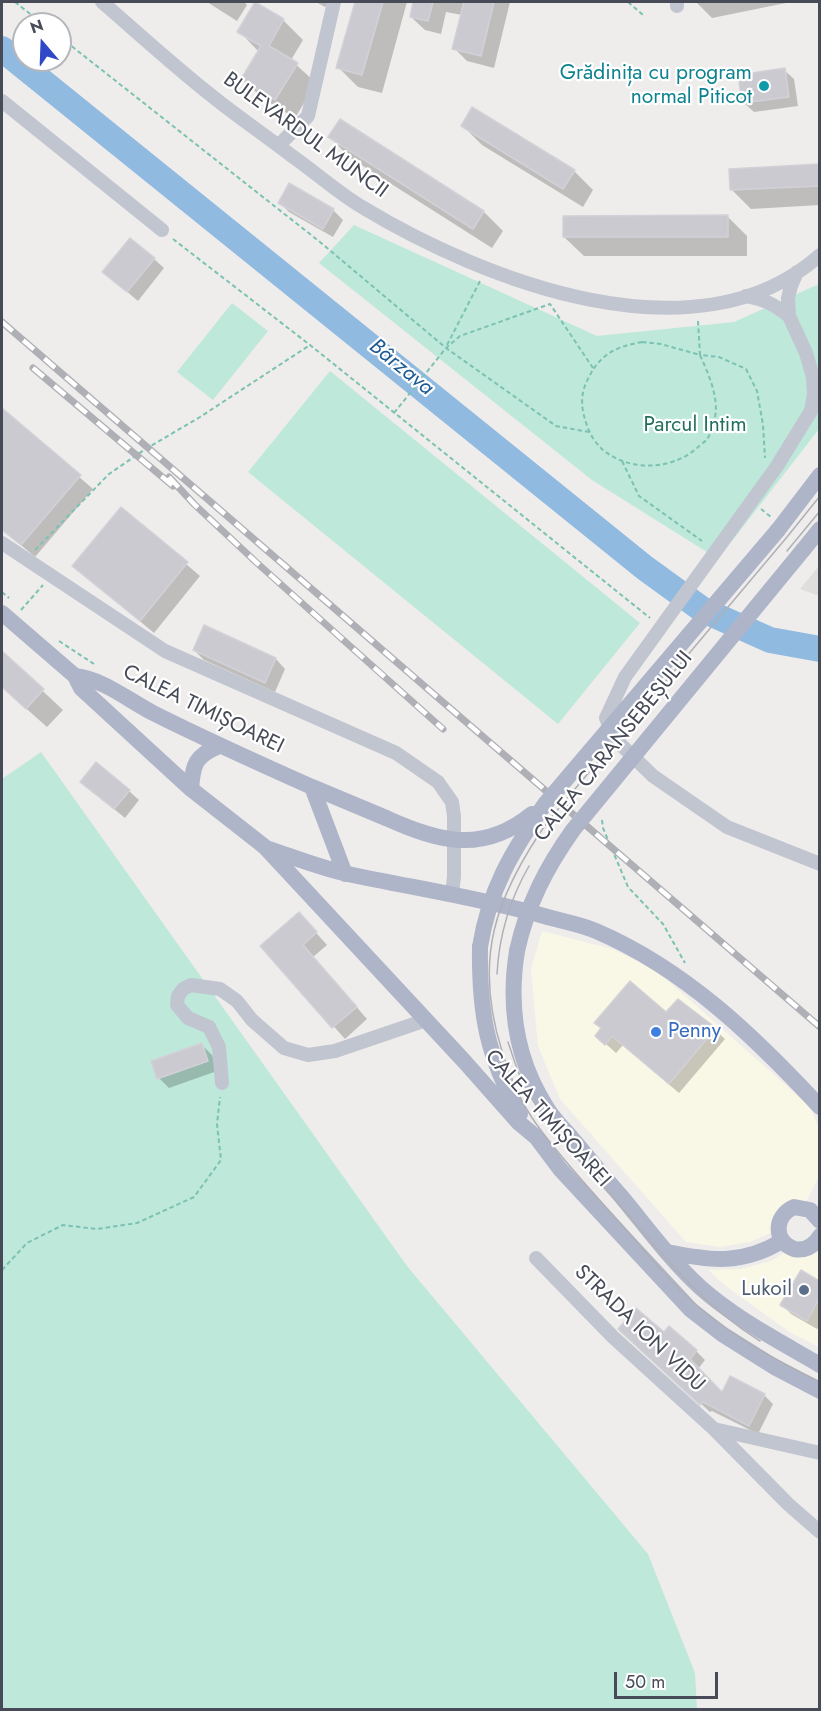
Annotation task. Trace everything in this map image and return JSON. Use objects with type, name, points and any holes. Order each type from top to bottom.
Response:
[{"type":"main road","name":"CALEA CARANSEBEȘULUI","points":[[536,1137],[510,1097],[489,1043],[480,994],[480,947],[488,910],[497,884],[520,841],[545,804],[819,476]]},
{"type":"main road","name":"CALEA CARANSEBEȘULUI","points":[[819,529],[573,830],[541,880],[525,919],[512,980],[513,1011],[524,1062],[548,1110],[667,1252],[701,1288],[726,1308],[819,1365]]},
{"type":"main road","name":"CALEA TIMIȘOAREI","points":[[2,613],[75,676],[81,688],[191,789],[265,848],[518,1122],[536,1137],[560,1169],[691,1310],[722,1334],[776,1368],[819,1391]]},
{"type":"main road","name":"CALEA TIMIȘOAREI","points":[[75,676],[90,678],[219,746],[429,836],[450,840],[477,841],[499,835],[545,804]]},
{"type":"main road","points":[[191,789],[194,764],[200,757],[219,746]]},
{"type":"main road","points":[[312,787],[345,874]]},
{"type":"main road","points":[[314,863],[333,843]]},
{"type":"main road","name":"CALEA TIMIȘOAREI","points":[[265,848],[345,874],[504,905],[593,930],[652,960],[729,1016],[762,1046],[819,1107]]},
{"type":"main road","points":[[817,1243],[804,1249],[794,1249],[782,1241],[778,1233],[778,1224],[785,1213],[794,1208],[800,1207],[818,1214]]},
{"type":"main road","points":[[667,1252],[724,1260],[757,1254],[782,1241]]},
{"type":"street","name":"BULEVARDUL MUNCII","points":[[102,2],[212,96],[361,206],[463,260],[538,287],[596,300],[639,306],[698,308],[722,304],[773,285],[817,259]]},
{"type":"street","points":[[279,145],[308,116],[334,2]]},
{"type":"street","points":[[2,101],[162,230]]},
{"type":"street","points":[[797,272],[790,286],[789,316],[806,353],[813,377],[812,411],[777,466],[698,576],[662,620],[625,677],[606,718],[616,740],[653,776],[727,827],[819,864]]},
{"type":"street","points":[[746,296],[762,299],[789,316]]},
{"type":"street","points":[[2,543],[165,651],[396,753],[438,782],[452,802],[454,816],[452,895]]},
{"type":"street","points":[[222,1083],[219,1047],[209,1027],[188,1018],[177,1005],[178,996],[183,989],[191,985],[220,989],[237,1001],[252,1020],[284,1048],[308,1055],[335,1051],[426,1020]]},
{"type":"street","name":"STRADA ION VIDU","points":[[536,1258],[613,1336],[714,1429],[819,1532]]},
{"type":"street","name":"STRADA ION VIDU","points":[[714,1429],[819,1453]]},
{"type":"path","points":[[15,2],[28,12]]},
{"type":"path","points":[[628,2],[643,15]]},
{"type":"path","points":[[72,46],[320,242],[446,348],[556,426],[589,432]]},
{"type":"path","points":[[162,230],[662,620]]},
{"type":"path","points":[[446,348],[481,279]]},
{"type":"path","points":[[394,413],[446,348],[460,336],[550,304],[593,368]]},
{"type":"path","points":[[698,321],[700,355],[714,395],[716,416],[708,439],[687,457],[665,465],[644,465],[622,461],[603,450],[589,432],[582,411],[584,389],[593,368],[606,355],[623,345],[642,342],[661,344],[700,355],[719,357],[746,369],[757,391],[763,425],[765,458]]},
{"type":"path","points":[[26,560],[109,474],[146,448],[200,417],[310,345]]},
{"type":"path","points":[[622,461],[639,496],[702,541]]},
{"type":"path","points":[[751,502],[777,525]]},
{"type":"path","points":[[21,610],[51,576]]},
{"type":"path","points":[[601,814],[603,828],[628,887],[663,924],[687,966]]},
{"type":"path","points":[[2,1270],[27,1243],[63,1225],[98,1229],[136,1223],[194,1197],[220,1160],[217,1124],[222,1083]]},
{"type":"shaded area","points":[[819,566],[819,596],[800,589]]},
{"type":"shaded area","points":[[542,931],[612,949],[656,970],[810,1107],[819,1129],[820,1174],[805,1204],[773,1232],[750,1242],[720,1247],[686,1242],[560,1099],[538,1046],[531,969]]},
{"type":"shaded area","points":[[819,1240],[819,1347],[791,1333],[730,1289],[708,1270],[741,1269],[771,1261],[787,1251]]},
{"type":"green space","name":"Parcul Intim","points":[[354,225],[597,336],[734,322],[819,284],[819,429],[718,559],[592,480],[319,263]]},
{"type":"green space","points":[[232,303],[268,331],[213,400],[177,372]]},
{"type":"green space","points":[[330,371],[640,623],[558,724],[248,472]]},
{"type":"green space","points":[[41,752],[407,1266],[648,1554],[695,1673],[697,1709],[2,1710],[2,779]]},
{"type":"building","points":[[255,2],[284,19],[269,46],[298,63],[275,100],[241,79],[261,46],[237,32]]},
{"type":"building","points":[[355,2],[383,2],[362,75],[336,68]]},
{"type":"building","points":[[413,2],[433,2],[428,21],[410,17]]},
{"type":"building","points":[[464,2],[494,2],[481,56],[452,49]]},
{"type":"building","name":"Grădinița cu program normal Piticot","points":[[785,68],[789,97],[742,103],[738,75]]},
{"type":"building","points":[[472,107],[575,170],[563,189],[461,126]]},
{"type":"building","points":[[340,119],[484,211],[473,229],[328,137]]},
{"type":"building","points":[[819,164],[819,186],[730,190],[729,169]]},
{"type":"building","points":[[289,183],[334,209],[323,229],[278,203]]},
{"type":"building","points":[[728,215],[728,237],[563,237],[563,216]]},
{"type":"building","points":[[130,238],[155,258],[127,292],[102,272]]},
{"type":"building","points":[[2,408],[81,475],[21,545],[2,530]]},
{"type":"building","points":[[121,507],[188,562],[140,621],[72,566]]},
{"type":"building","points":[[204,625],[276,658],[265,683],[193,650]]},
{"type":"building","points":[[2,651],[44,689],[26,709],[2,687]]},
{"type":"building","points":[[96,762],[130,790],[114,809],[80,782]]},
{"type":"building","points":[[299,912],[317,932],[303,945],[357,1007],[332,1028],[260,946]]},
{"type":"building","name":"Penny","points":[[630,981],[666,1012],[678,999],[716,1028],[669,1084],[612,1036],[605,1045],[595,1036],[601,1028],[594,1023]]},
{"type":"building","points":[[202,1043],[208,1061],[157,1079],[151,1061]]},
{"type":"building","name":"Lukoil","points":[[801,1270],[819,1281],[819,1299],[807,1321],[780,1305]]},
{"type":"building","points":[[636,1308],[664,1332],[669,1326],[697,1350],[690,1359],[722,1392],[730,1376],[765,1394],[749,1426],[703,1402],[700,1405],[618,1329]]},
{"type":"waterway","name":"Bârzava","points":[[2,49],[645,568],[703,610],[770,640],[820,649]]},
{"type":"tram line","points":[[820,496],[548,821],[514,876],[494,930],[490,958],[493,1018],[502,1051],[521,1099],[546,1137],[688,1298],[743,1340],[820,1382]]},
{"type":"tram line","points":[[787,551],[820,511]]},
{"type":"tram line","points":[[497,974],[500,946],[507,918],[516,891],[529,866]]},
{"type":"tram line","points":[[508,1042],[517,1069],[532,1100],[564,1143],[680,1274],[718,1310],[760,1341]]},
{"type":"railway","points":[[2,322],[820,1027]]},
{"type":"railway","points":[[33,368],[173,486]]},
{"type":"railway","points":[[169,477],[194,504],[257,563],[443,729]]},
{"type":"place","name":"Grădinița cu program normal Piticot","points":[[764,86]]},
{"type":"place","name":"Penny","points":[[656,1032]]},
{"type":"place","name":"Lukoil","points":[[804,1290]]}]
